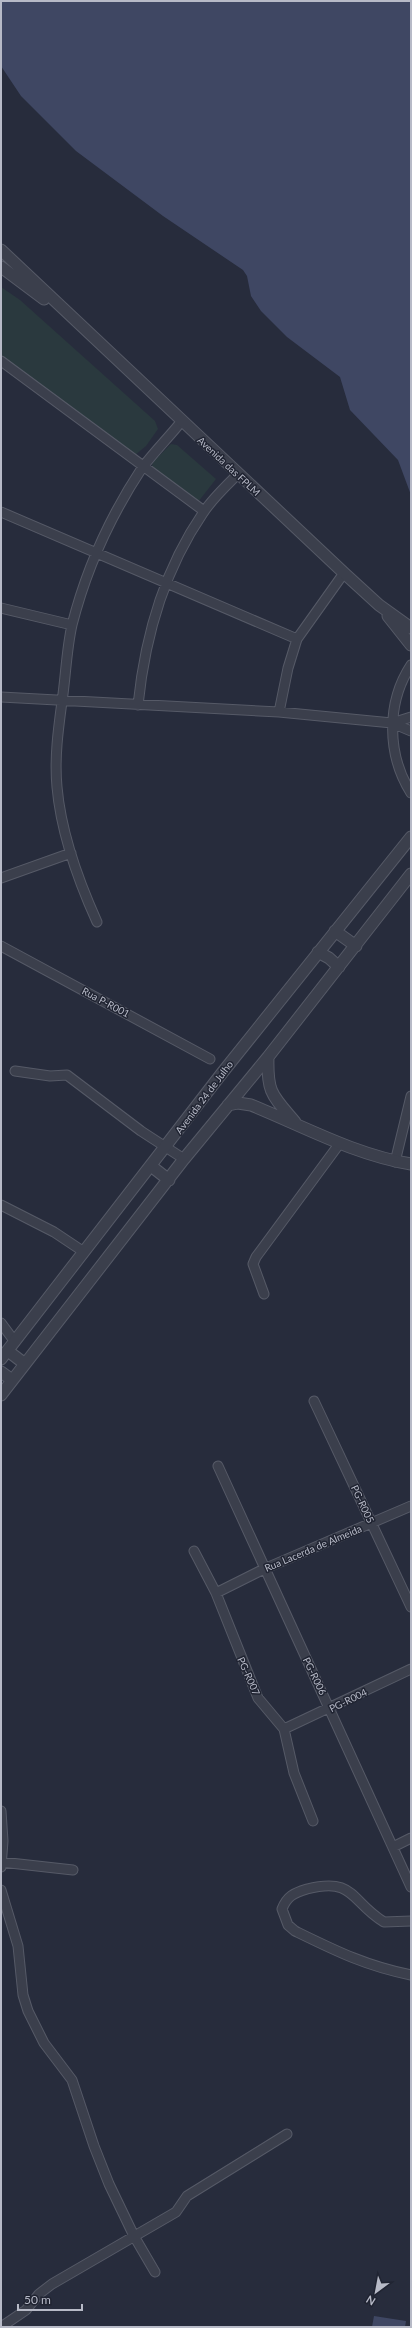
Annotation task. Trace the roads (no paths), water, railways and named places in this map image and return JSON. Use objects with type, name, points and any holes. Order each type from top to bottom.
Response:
[{"type":"street","points":[[1,250],[80,325]]},
{"type":"street","points":[[1,268],[80,325]]},
{"type":"street","name":"Avenida das FPLM","points":[[80,325],[181,422],[344,573],[379,604],[411,628]]},
{"type":"street","points":[[1,361],[204,512]]},
{"type":"street","points":[[97,922],[82,890],[62,822],[57,782],[56,758],[72,625],[96,554],[118,508],[143,467],[181,422]]},
{"type":"street","points":[[138,705],[148,642],[165,582],[181,549],[204,512],[238,474]]},
{"type":"street","points":[[1,512],[297,639]]},
{"type":"street","points":[[279,712],[288,668],[297,639],[344,573]]},
{"type":"street","name":"Avenida das FPLM","points":[[379,604],[411,645]]},
{"type":"street","points":[[1,608],[72,625]]},
{"type":"street","points":[[411,665],[396,697],[392,723],[393,746],[403,780],[411,793]]},
{"type":"street","points":[[1,697],[279,712],[392,723],[411,731]]},
{"type":"street","points":[[392,723],[411,718]]},
{"type":"street","name":"Avenida 24 de Julho","points":[[8,1350],[318,952],[411,837]]},
{"type":"street","points":[[1,878],[72,853]]},
{"type":"street","points":[[1,1395],[184,1159],[268,1057],[411,874]]},
{"type":"street","points":[[335,931],[356,946]]},
{"type":"street","name":"Rua P-R001","points":[[1,946],[210,1059]]},
{"type":"street","points":[[318,952],[329,958],[339,967]]},
{"type":"street","points":[[268,1057],[268,1079],[272,1095],[296,1124]]},
{"type":"street","points":[[15,1071],[50,1076],[67,1075],[166,1148],[184,1159]]},
{"type":"street","points":[[395,1162],[411,1096]]},
{"type":"street","points":[[228,1105],[251,1105],[340,1142],[395,1162],[411,1164]]},
{"type":"street","points":[[264,1294],[254,1271],[254,1260],[340,1142]]},
{"type":"street","points":[[152,1166],[169,1180]]},
{"type":"street","points":[[1,1205],[54,1232],[84,1252]]},
{"type":"street","points":[[1,1323],[8,1350],[25,1364]]},
{"type":"street","points":[[1,1372],[12,1380]]},
{"type":"street","name":"PG-R005","points":[[314,1401],[411,1607]]},
{"type":"street","name":"PG-R006","points":[[218,1466],[411,1887]]},
{"type":"street","name":"Rua Lacerda de Almeida","points":[[216,1593],[264,1569],[411,1506]]},
{"type":"street","name":"PG-R007","points":[[194,1551],[216,1593],[258,1698],[284,1729],[294,1773],[313,1821]]},
{"type":"street","name":"PG-R004","points":[[284,1729],[330,1709],[411,1669]]},
{"type":"street","points":[[1,1811],[1,1868]]},
{"type":"street","points":[[393,1846],[411,1838]]},
{"type":"street","points":[[1,1862],[74,1870]]},
{"type":"street","points":[[411,1921],[384,1922],[344,1887],[332,1885],[296,1892],[288,1897],[282,1909],[288,1925],[295,1931],[354,1959],[378,1968],[411,1976]]},
{"type":"street","points":[[1,1890],[18,1946],[23,1995],[28,2011],[44,2042],[72,2080],[94,2146],[134,2236],[155,2272]]},
{"type":"street","points":[[1,2326],[26,2310],[39,2294],[52,2284],[176,2212],[187,2196],[287,2134]]},
{"type":"water","points":[[1,1],[411,1],[411,495],[398,460],[350,410],[340,377],[287,337],[261,311],[251,296],[247,276],[243,270],[163,216],[76,151],[21,96],[1,66]]},
{"type":"water","points":[[374,2316],[406,2321],[405,2327],[372,2327]]}]
